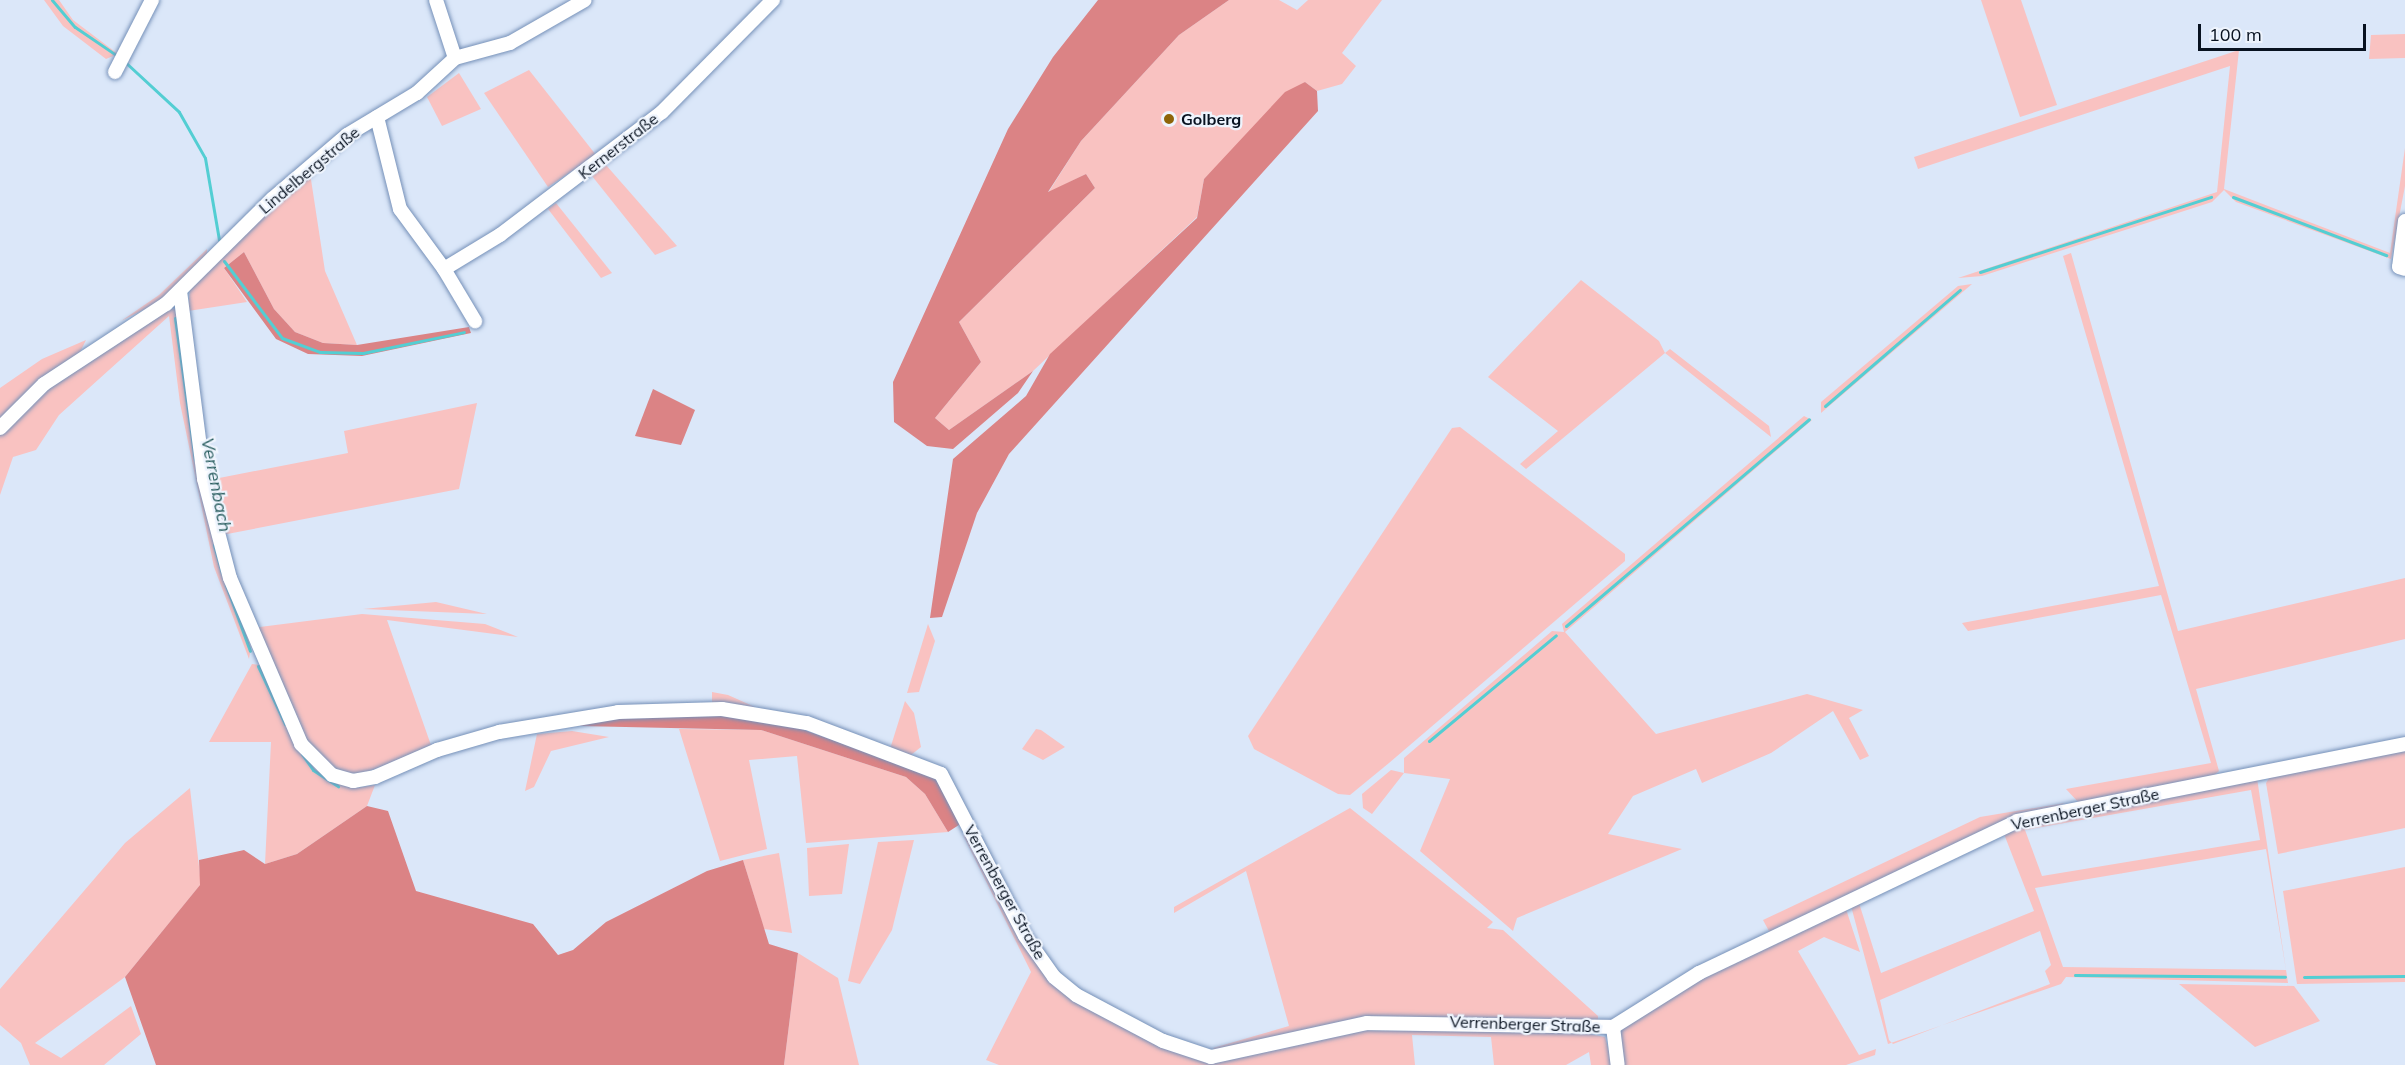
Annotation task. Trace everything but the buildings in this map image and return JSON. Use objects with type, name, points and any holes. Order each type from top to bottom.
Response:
[{"type":"street","points":[[115,72],[152,0]]},
{"type":"street","points":[[436,0],[455,58],[510,43],[585,0]]},
{"type":"street","name":"Kernerstraße","points":[[444,269],[500,235],[662,112],[773,0]]},
{"type":"street","name":"Lindelbergstraße","points":[[0,428],[44,384],[180,291],[282,190],[377,117],[417,93],[455,58]]},
{"type":"street","points":[[377,117],[400,209],[444,269],[475,321]]},
{"type":"street","points":[[2402,268],[2405,221]]},
{"type":"street","name":"Verrenberger Straße","points":[[180,291],[204,479],[230,578],[301,744],[332,775],[353,781],[375,777],[437,750],[532,724],[674,708],[773,714],[914,761],[941,774],[1025,936],[1054,977],[1103,1010],[1185,1050],[1232,1055],[1367,1023],[1613,1027],[1699,973],[2017,821],[2405,744]]},
{"type":"street","points":[[1613,1027],[1618,1065]]},
{"type":"shaded area","points":[[44,0],[59,0],[73,20],[118,54],[106,59],[63,26]]},
{"type":"shaded area","points":[[1098,0],[1229,0],[1179,35],[1081,141],[1048,192],[1086,174],[1095,188],[959,322],[981,362],[935,418],[949,430],[1033,371],[1018,393],[953,449],[927,446],[894,422],[893,382],[1008,129],[1053,57]]},
{"type":"shaded area","points":[[1229,0],[1279,0],[1297,10],[1308,0],[1382,0],[1342,53],[1356,66],[1342,84],[1317,91],[1305,82],[1204,179],[1197,217],[1033,371],[949,430],[935,418],[981,362],[959,322],[1095,188],[1086,174],[1048,193],[1081,141],[1179,35]]},
{"type":"shaded area","points":[[1981,0],[2021,0],[2057,105],[2020,117]]},
{"type":"shaded area","points":[[2405,34],[2405,58],[2369,59],[2371,35]]},
{"type":"shaded area","points":[[2239,50],[2224,189],[2390,253],[2405,148],[2405,186],[2391,259],[2236,202],[2224,190],[2212,202],[1982,276],[1958,278],[2217,192],[2230,66],[1918,169],[1914,157]]},
{"type":"shaded area","points":[[529,70],[596,155],[548,187],[484,93]]},
{"type":"shaded area","points":[[459,73],[481,109],[442,126],[427,97]]},
{"type":"shaded area","points":[[1305,82],[1317,91],[1318,111],[1009,454],[977,513],[942,617],[930,618],[953,459],[1026,396],[1050,354],[1197,218],[1204,179],[1285,92]]},
{"type":"shaded area","points":[[606,165],[677,246],[655,255],[592,176]]},
{"type":"shaded area","points":[[310,173],[325,271],[357,345],[323,343],[295,332],[274,309],[244,252],[224,268],[247,302],[188,311],[190,289],[239,236]]},
{"type":"shaded area","points":[[556,203],[612,273],[601,278],[548,209]]},
{"type":"shaded area","points":[[207,249],[207,258],[163,300],[121,321],[159,295]]},
{"type":"shaded area","points":[[244,252],[274,309],[295,332],[323,343],[357,345],[469,327],[471,333],[362,356],[308,354],[276,339],[224,268]]},
{"type":"shaded area","points":[[2071,253],[2178,631],[2405,578],[2405,639],[2196,689],[2219,771],[2210,779],[2079,803],[2066,789],[2211,763],[2161,595],[1968,631],[1962,623],[2159,586],[2063,256]]},
{"type":"shaded area","points":[[1581,280],[1659,341],[1665,353],[1526,469],[1520,464],[1558,431],[1488,377]]},
{"type":"shaded area","points":[[1972,284],[1821,413],[1821,402],[1958,286]]},
{"type":"shaded area","points":[[165,309],[175,309],[180,317],[226,576],[251,647],[249,659],[214,567],[180,403],[169,316],[59,415],[36,450],[13,457],[0,495],[0,433],[46,387]]},
{"type":"shaded area","points":[[86,340],[80,352],[40,381],[0,422],[0,388],[42,359]]},
{"type":"shaded area","points":[[1670,349],[1769,426],[1771,437],[1665,353]]},
{"type":"shaded area","points":[[653,389],[695,410],[681,445],[635,436]]},
{"type":"shaded area","points":[[477,403],[459,489],[222,535],[209,480],[348,453],[344,431]]},
{"type":"shaded area","points":[[1804,416],[1812,420],[1565,632],[1656,734],[1807,694],[1863,710],[1849,718],[1869,756],[1860,760],[1833,711],[1771,753],[1702,783],[1696,769],[1633,796],[1608,834],[1682,849],[1517,918],[1513,931],[1420,851],[1450,779],[1404,773],[1404,758],[1552,631],[1564,632],[1562,624]]},
{"type":"shaded area","points":[[1460,427],[1625,554],[1625,561],[1350,795],[1338,794],[1254,749],[1248,736],[1452,428]]},
{"type":"shaded area","points":[[436,602],[487,614],[363,609]]},
{"type":"shaded area","points":[[362,614],[485,624],[518,637],[387,620],[432,748],[353,777],[333,772],[303,742],[253,628]]},
{"type":"shaded area","points":[[928,624],[935,641],[919,692],[907,693]]},
{"type":"shaded area","points":[[252,664],[260,665],[299,746],[330,778],[355,788],[375,785],[367,806],[297,854],[265,864],[271,742],[209,742]]},
{"type":"shaded area","points":[[712,692],[728,695],[755,707],[712,704]]},
{"type":"shaded area","points":[[905,701],[914,713],[921,747],[911,755],[890,749]]},
{"type":"shaded area","points":[[674,712],[773,719],[935,776],[962,823],[948,832],[925,794],[906,777],[761,730],[580,726],[580,719]]},
{"type":"shaded area","points":[[679,729],[761,730],[906,777],[925,794],[948,832],[806,843],[797,756],[749,760],[767,849],[720,861]]},
{"type":"shaded area","points":[[1036,729],[1065,747],[1043,760],[1022,749]]},
{"type":"shaded area","points":[[572,731],[609,737],[551,751],[534,787],[525,791],[537,734]]},
{"type":"shaded area","points":[[2405,747],[2405,828],[2278,854],[2266,783],[2271,775]]},
{"type":"shaded area","points":[[1391,770],[1404,773],[1372,814],[1363,808],[1362,794]]},
{"type":"shaded area","points":[[2257,778],[2288,983],[2066,977],[2061,984],[1942,1025],[2050,984],[2045,971],[2051,965],[2040,931],[1880,1000],[1889,1040],[1892,1043],[1888,1044],[1851,906],[2021,825]],"holes":[[[2251,790],[2260,840],[2042,876],[2025,830]],[[2004,834],[2034,911],[1881,973],[1859,903]],[[2266,849],[2286,970],[2063,967],[2035,888]]]},
{"type":"shaded area","points":[[190,788],[201,884],[125,977],[35,1043],[61,1058],[131,1006],[141,1034],[104,1065],[30,1065],[21,1043],[0,1025],[0,989],[125,843]]},
{"type":"shaded area","points":[[2065,803],[1770,933],[1763,920],[1980,817]]},
{"type":"shaded area","points":[[367,806],[388,811],[416,891],[533,924],[558,955],[573,950],[606,922],[707,871],[743,860],[769,944],[798,953],[784,1065],[156,1065],[125,977],[200,885],[199,860],[244,850],[265,864],[297,854]]},
{"type":"shaded area","points":[[1350,808],[1493,922],[1487,928],[1503,930],[1598,1016],[1598,1025],[1368,1020],[1217,1053],[1213,1048],[1289,1026],[1246,871],[1174,913],[1174,907]]},
{"type":"shaded area","points":[[963,835],[970,837],[1020,937],[1050,980],[1210,1061],[1345,1029],[1585,1033],[1605,1037],[1613,1065],[1591,1065],[1589,1052],[1566,1065],[1494,1065],[1491,1037],[1412,1035],[1415,1065],[999,1065],[986,1060],[1031,972]]},
{"type":"shaded area","points":[[914,840],[892,930],[860,984],[848,981],[878,842]]},
{"type":"shaded area","points":[[849,844],[842,894],[809,896],[807,848]]},
{"type":"shaded area","points":[[779,853],[792,933],[764,929],[743,860]]},
{"type":"shaded area","points":[[2405,867],[2405,982],[2297,984],[2283,891]]},
{"type":"shaded area","points":[[1845,906],[1860,952],[1824,937],[1798,951],[1859,1055],[1876,1049],[1875,1055],[1846,1065],[1620,1065],[1619,1030],[1701,977]]},
{"type":"shaded area","points":[[798,953],[838,978],[859,1065],[784,1065]]},
{"type":"shaded area","points":[[2179,984],[2294,986],[2320,1021],[2255,1047]]},
{"type":"waterway","name":"Verrenbach","points":[[52,0],[75,27],[119,57]]},
{"type":"waterway","name":"Verrenbach","points":[[124,61],[179,112],[205,158],[219,240]]},
{"type":"waterway","points":[[1980,272],[2211,197]]},
{"type":"waterway","points":[[2233,197],[2386,255]]},
{"type":"waterway","points":[[224,261],[282,338],[320,352],[363,353],[464,332]]},
{"type":"waterway","points":[[1825,406],[1960,290]]},
{"type":"waterway","name":"Verrenbach","points":[[175,318],[195,460]]},
{"type":"waterway","points":[[1566,626],[1809,419]]},
{"type":"waterway","name":"Verrenbach","points":[[214,545],[222,573]]},
{"type":"waterway","name":"Verrenbach","points":[[226,585],[250,651]]},
{"type":"waterway","points":[[1429,741],[1556,635]]},
{"type":"waterway","name":"Verrenbach","points":[[258,666],[285,724]]},
{"type":"waterway","name":"Verrenbach","points":[[302,754],[313,770],[338,786]]},
{"type":"waterway","points":[[2075,975],[2285,977]]},
{"type":"waterway","points":[[2304,977],[2405,976]]},
{"type":"place","name":"Golberg","points":[[1169,119]]}]
